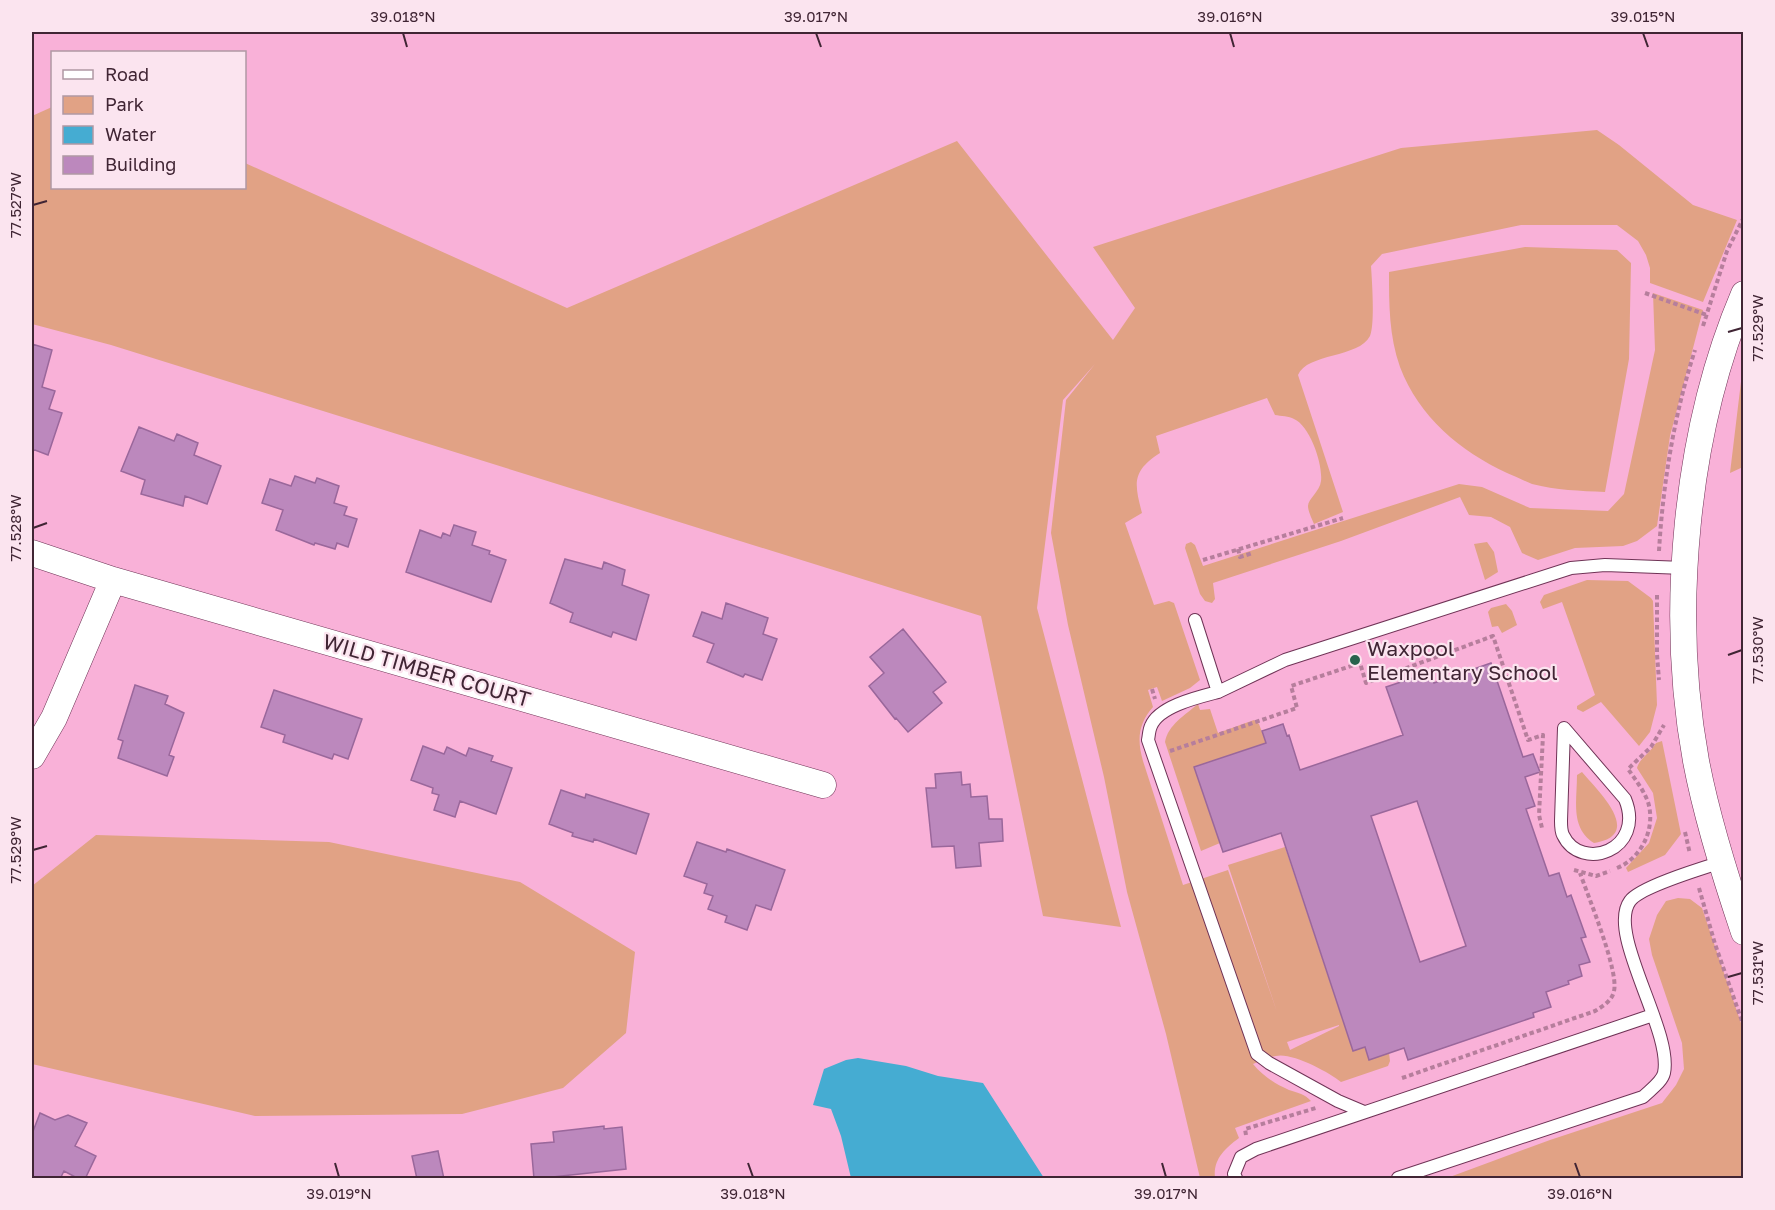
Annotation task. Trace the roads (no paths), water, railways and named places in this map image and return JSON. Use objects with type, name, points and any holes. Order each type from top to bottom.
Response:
[{"type":"street","points":[[1743,294],[1731,326],[1699,442],[1684,568],[1684,660],[1689,712],[1701,785],[1743,932]]},
{"type":"street","name":"WILD TIMBER COURT","points":[[32,553],[113,580],[823,785]]},
{"type":"street","points":[[32,756],[54,718],[113,580]]},
{"type":"lane","points":[[1364,1112],[1338,1101],[1257,1054],[1153,757],[1148,740],[1151,725],[1161,714],[1193,699],[1218,692],[1286,660],[1571,568],[1605,565],[1684,568]]},
{"type":"lane","points":[[1194,620],[1218,692]]},
{"type":"lane","points":[[1564,728],[1625,799],[1630,811],[1630,825],[1624,840],[1613,849],[1599,853],[1586,853],[1573,847],[1563,835],[1561,821],[1564,728]]},
{"type":"lane","points":[[1398,1179],[1643,1097],[1664,1075],[1665,1053],[1627,938],[1625,917],[1629,902],[1641,892],[1722,862]]},
{"type":"lane","points":[[1236,1179],[1234,1174],[1241,1156],[1251,1151],[1653,1015]]},
{"type":"water","points":[[858,1058],[906,1066],[938,1076],[983,1083],[1044,1178],[851,1178],[841,1136],[831,1109],[813,1105],[824,1069]]},
{"type":"place","name":"Waxpool Elementary School","points":[[1355,660]]}]
